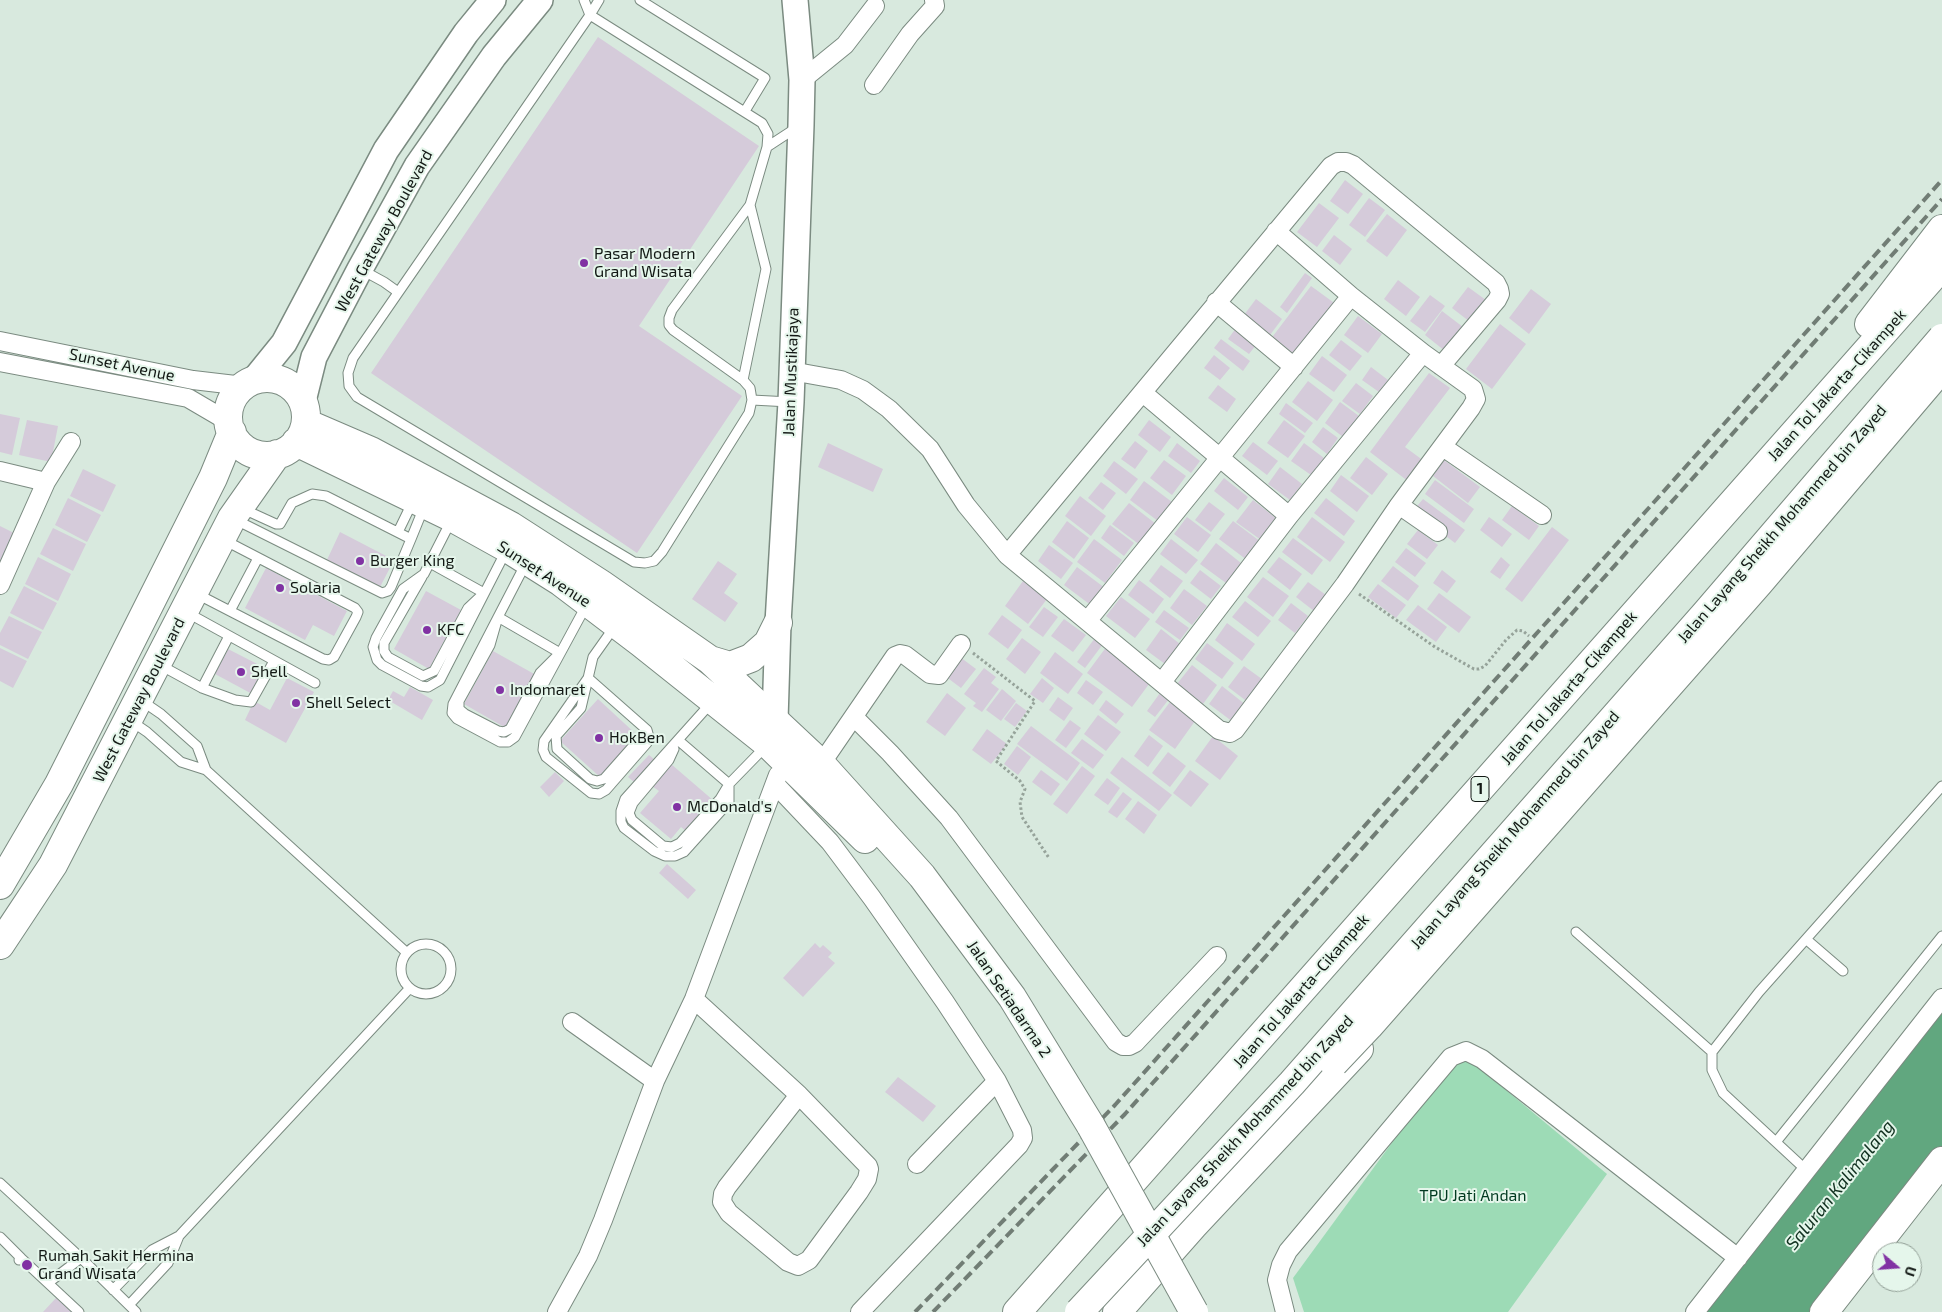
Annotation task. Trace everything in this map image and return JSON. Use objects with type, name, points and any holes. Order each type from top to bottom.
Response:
[{"type":"main road","points":[[249,383],[265,378],[278,379],[289,385],[296,430],[265,456],[254,454],[241,445],[230,427],[232,402],[284,343],[386,150],[466,33],[493,0]]},
{"type":"main road","name":"West Gateway Boulevard","points":[[0,945],[52,865],[231,521],[296,430],[314,357],[417,166],[494,56],[540,0]]},
{"type":"main road","name":"Jalan Mustikajaya","points":[[779,739],[778,623],[791,402],[802,80],[795,0]]},
{"type":"main road","points":[[386,150],[417,166]]},
{"type":"main road","points":[[1725,511],[1942,228]]},
{"type":"main road","name":"Jalan Tol Jakarta–Cikampek","points":[[1017,1312],[1942,266]]},
{"type":"main road","name":"Jalan Layang Sheikh Mohammed bin Zayed","points":[[1079,1312],[1292,1083],[1700,620],[1942,338]]},
{"type":"main road","points":[[284,343],[291,354],[296,357],[307,359],[314,357]]},
{"type":"main road","name":"Jalan Layang Sheikh Mohammed bin Zayed","points":[[1103,1312],[1369,1026],[1759,583],[1942,368]]},
{"type":"main road","points":[[1117,1312],[1193,1226],[1346,1064],[1571,812],[1942,384]]},
{"type":"main road","name":"West Gateway Boulevard","points":[[0,885],[58,784],[104,697],[213,478],[230,427]]},
{"type":"main road","name":"Sunset Avenue","points":[[296,430],[517,554],[588,602],[714,700],[779,739]]},
{"type":"main road","name":"Sunset Avenue","points":[[296,430],[371,451],[511,526],[601,584],[710,660],[779,739]]},
{"type":"main road","points":[[710,660],[730,666],[751,658],[768,643],[778,623]]},
{"type":"main road","points":[[104,697],[133,710]]},
{"type":"main road","name":"Jalan Setiadarma 2","points":[[779,739],[821,764],[922,876],[1012,997],[1083,1128],[1175,1312]]},
{"type":"main road","name":"Jalan Setiadarma 2","points":[[779,739],[944,932],[1083,1128],[1194,1312]]},
{"type":"main road","points":[[1824,1312],[1940,1169]]},
{"type":"street","points":[[874,85],[910,34],[932,11],[935,6],[934,0]]},
{"type":"street","points":[[802,80],[845,45],[875,6]]},
{"type":"street","points":[[1007,555],[1143,393],[1216,302],[1331,166],[1338,162],[1346,162],[1353,165],[1496,283],[1499,288],[1500,294],[1497,300],[1441,366]]},
{"type":"street","points":[[791,370],[840,380],[862,390],[889,409],[930,449],[966,506],[1007,555],[1219,730],[1230,733],[1235,730],[1345,584],[1399,505],[1443,447],[1476,399],[1472,389],[1422,353],[1351,296],[1276,231]]},
{"type":"street","points":[[1088,620],[1351,296]]},
{"type":"street","points":[[1216,302],[1294,366]]},
{"type":"street","name":"Sunset Avenue","points":[[0,341],[193,380],[249,383]]},
{"type":"street","points":[[1162,682],[1289,516],[1422,353]]},
{"type":"street","name":"Sunset Avenue","points":[[0,362],[188,398],[230,427]]},
{"type":"street","points":[[1143,393],[1289,516]]},
{"type":"street","points":[[0,585],[46,482],[71,442]]},
{"type":"street","points":[[1443,447],[1542,515]]},
{"type":"street","points":[[0,471],[46,482]]},
{"type":"street","points":[[1399,505],[1438,532]]},
{"type":"street","points":[[821,764],[896,656],[900,654],[905,655],[930,674],[939,675],[961,644]]},
{"type":"street","points":[[854,717],[890,753],[949,818],[1116,1042],[1123,1046],[1135,1043],[1218,956]]},
{"type":"street","points":[[557,1312],[588,1256],[655,1081],[694,999],[775,784],[779,739]]},
{"type":"street","points":[[775,784],[830,842],[946,1002],[997,1081],[1022,1130],[1023,1138],[1020,1145],[860,1312]]},
{"type":"street","points":[[1695,1312],[1942,998]]},
{"type":"street","points":[[694,999],[798,1095],[865,1161],[869,1169],[867,1179],[859,1192],[809,1260],[798,1266],[788,1262],[730,1213],[722,1202],[723,1194],[727,1187],[798,1095]]},
{"type":"street","points":[[572,1022],[655,1081]]},
{"type":"street","points":[[1285,1312],[1277,1280],[1281,1265],[1288,1251],[1451,1057],[1466,1051],[1482,1059],[1738,1258]]},
{"type":"street","points":[[917,1164],[997,1081]]},
{"type":"lane","points":[[584,0],[590,15],[762,122],[767,129],[769,139],[750,205],[672,310],[669,318],[669,325],[673,330],[744,380],[750,388],[752,400],[749,413],[662,552],[654,561],[645,563],[634,562],[357,396],[350,386],[348,373],[353,358],[398,292],[590,15],[600,0]]},
{"type":"lane","points":[[640,0],[764,78],[745,111]]},
{"type":"lane","points":[[767,147],[801,125]]},
{"type":"lane","points":[[744,380],[766,269],[750,205]]},
{"type":"lane","points":[[360,269],[398,292]]},
{"type":"lane","points":[[752,400],[791,402]]},
{"type":"lane","points":[[231,521],[280,524],[292,502],[312,494],[326,496],[411,538]]},
{"type":"lane","points":[[398,532],[420,501]]},
{"type":"lane","points":[[231,521],[382,593],[388,591],[391,587],[411,538],[420,501]]},
{"type":"lane","points":[[453,518],[424,574],[403,588],[376,638],[373,647],[382,665],[421,686],[428,687],[440,680],[484,593],[517,554]]},
{"type":"lane","points":[[189,602],[230,611],[323,659],[329,660],[334,657],[356,617],[358,612],[356,608],[258,558],[231,521]]},
{"type":"lane","points":[[517,554],[498,617],[452,704],[452,713],[457,719],[500,742],[508,742],[514,737],[588,602]]},
{"type":"lane","points":[[230,611],[258,558]]},
{"type":"lane","points":[[430,562],[484,593]]},
{"type":"lane","points":[[189,602],[229,636],[315,683]]},
{"type":"lane","points":[[498,617],[560,653]]},
{"type":"lane","points":[[616,624],[593,658],[581,708],[556,736],[557,749],[590,779],[598,781],[604,779],[635,744],[649,737]]},
{"type":"lane","points":[[202,688],[229,636]]},
{"type":"lane","points":[[157,664],[202,688],[235,700],[251,702],[274,661]]},
{"type":"lane","points":[[588,678],[647,730],[649,737],[647,743],[606,790],[598,794],[591,793],[546,757],[543,750],[544,741],[588,678]]},
{"type":"lane","points":[[714,700],[625,799],[621,811],[621,822],[624,828],[654,851],[665,856],[684,852],[729,802],[729,784],[779,739]]},
{"type":"lane","points":[[133,710],[161,714],[197,746],[206,770]]},
{"type":"lane","points":[[133,710],[147,732],[181,762],[206,770],[406,952]]},
{"type":"lane","points":[[678,740],[729,784]]},
{"type":"lane","points":[[1806,1170],[1723,1093],[1712,1070],[1712,1052],[1759,992],[1942,786]]},
{"type":"lane","points":[[1576,932],[1712,1052]]},
{"type":"lane","points":[[1776,1142],[1942,936]]},
{"type":"lane","points":[[1807,940],[1843,971]]},
{"type":"lane","points":[[419,944],[434,944],[447,953],[452,968],[448,982],[437,992],[422,995],[409,989],[401,977],[401,964],[406,952],[419,944]]},
{"type":"lane","points":[[113,1290],[152,1250],[179,1236],[409,989]]},
{"type":"lane","points":[[2,1185],[81,1258],[132,1309],[168,1263],[179,1236]]},
{"type":"lane","points":[[0,1237],[20,1259],[79,1312]]},
{"type":"lane","points":[[48,1283],[81,1258]]},
{"type":"path","points":[[1345,584],[1419,636],[1474,669],[1485,666],[1506,640],[1517,630],[1523,631],[1529,636]]},
{"type":"path","points":[[961,644],[1035,701],[996,761],[1020,781],[1025,789],[1020,802],[1022,816],[1049,858]]},
{"type":"green space","name":"TPU Jati Andan","points":[[1459,1051],[1607,1174],[1508,1312],[1304,1312],[1293,1278]]},
{"type":"water","name":"Saluran Kalimalang","points":[[1942,1011],[1942,1147],[1812,1312],[1702,1312]]},
{"type":"building","points":[[598,37],[759,146],[639,326],[742,396],[637,553],[371,373]]},
{"type":"building","points":[[1345,180],[1363,194],[1348,214],[1330,201]]},
{"type":"building","points":[[1369,198],[1385,210],[1365,237],[1349,225]]},
{"type":"building","points":[[1319,203],[1339,218],[1317,247],[1297,232]]},
{"type":"building","points":[[1387,214],[1407,230],[1387,257],[1366,241]]},
{"type":"building","points":[[1334,235],[1352,249],[1340,265],[1322,251]]},
{"type":"building","points":[[1305,273],[1312,278],[1287,313],[1280,307]]},
{"type":"building","points":[[1398,280],[1420,297],[1406,316],[1384,299]]},
{"type":"building","points":[[1311,286],[1337,305],[1296,360],[1270,340]]},
{"type":"building","points":[[1468,287],[1490,303],[1474,325],[1452,308]]},
{"type":"building","points":[[1531,289],[1551,304],[1529,334],[1509,318]]},
{"type":"building","points":[[1430,295],[1445,306],[1425,332],[1410,321]]},
{"type":"building","points":[[1256,299],[1282,319],[1270,335],[1244,315]]},
{"type":"building","points":[[1442,311],[1463,327],[1445,351],[1425,335]]},
{"type":"building","points":[[1358,316],[1382,334],[1368,353],[1344,335]]},
{"type":"building","points":[[1239,324],[1260,340],[1249,354],[1228,339]]},
{"type":"building","points":[[1500,324],[1526,344],[1492,389],[1466,369]]},
{"type":"building","points":[[1221,339],[1250,361],[1243,371],[1214,348]]},
{"type":"building","points":[[1341,340],[1362,356],[1350,371],[1329,355]]},
{"type":"building","points":[[1214,355],[1230,368],[1220,380],[1204,368]]},
{"type":"building","points":[[1322,356],[1347,375],[1334,392],[1309,374]]},
{"type":"building","points":[[1371,367],[1388,380],[1379,392],[1362,380]]},
{"type":"building","points":[[1429,373],[1450,388],[1405,447],[1424,461],[1409,482],[1370,452]]},
{"type":"building","points":[[1308,381],[1333,400],[1317,421],[1292,402]]},
{"type":"building","points":[[1356,383],[1373,396],[1360,414],[1342,401]]},
{"type":"building","points":[[1218,385],[1236,399],[1227,412],[1208,398]]},
{"type":"building","points":[[1340,402],[1359,416],[1343,437],[1325,423]]},
{"type":"building","points":[[1286,403],[1313,423],[1305,433],[1279,414]]},
{"type":"building","points":[[0,414],[20,418],[12,455],[0,452]]},
{"type":"building","points":[[27,420],[58,426],[51,462],[19,455]]},
{"type":"building","points":[[1149,420],[1171,437],[1160,452],[1138,435]]},
{"type":"building","points":[[1284,420],[1305,436],[1288,458],[1267,443]]},
{"type":"building","points":[[1323,427],[1338,438],[1327,454],[1312,442]]},
{"type":"building","points":[[1135,441],[1148,451],[1135,469],[1121,459]]},
{"type":"building","points":[[1253,442],[1278,461],[1267,475],[1242,456]]},
{"type":"building","points":[[828,443],[883,469],[873,492],[818,467]]},
{"type":"building","points":[[1177,443],[1200,461],[1191,473],[1168,456]]},
{"type":"building","points":[[1304,443],[1324,458],[1311,475],[1291,461]]},
{"type":"building","points":[[1366,457],[1388,474],[1372,495],[1350,478]]},
{"type":"building","points":[[1164,460],[1186,476],[1172,495],[1150,478]]},
{"type":"building","points":[[1444,460],[1480,487],[1468,503],[1433,476]]},
{"type":"building","points":[[1114,461],[1138,479],[1126,494],[1103,476]]},
{"type":"building","points":[[1280,467],[1302,484],[1290,500],[1268,484]]},
{"type":"building","points":[[83,469],[116,485],[103,512],[70,496]]},
{"type":"building","points":[[1341,475],[1369,496],[1357,512],[1330,491]]},
{"type":"building","points":[[1224,478],[1248,497],[1238,510],[1214,491]]},
{"type":"building","points":[[1435,480],[1474,509],[1464,523],[1425,494]]},
{"type":"building","points":[[1144,481],[1172,502],[1158,521],[1130,500]]},
{"type":"building","points":[[1101,482],[1116,493],[1103,510],[1088,498]]},
{"type":"building","points":[[1080,496],[1106,516],[1091,536],[1065,516]]},
{"type":"building","points":[[68,498],[101,515],[87,542],[55,525]]},
{"type":"building","points":[[1326,498],[1355,521],[1344,536],[1314,513]]},
{"type":"building","points":[[1423,499],[1465,530],[1455,543],[1413,511]]},
{"type":"building","points":[[1253,500],[1277,519],[1261,540],[1236,522]]},
{"type":"building","points":[[1209,502],[1225,514],[1211,532],[1195,520]]},
{"type":"building","points":[[1129,503],[1156,524],[1140,545],[1112,524]]},
{"type":"building","points":[[1512,506],[1539,526],[1529,540],[1502,520]]},
{"type":"building","points":[[1187,517],[1211,535],[1198,552],[1174,534]]},
{"type":"building","points":[[1312,517],[1345,542],[1330,562],[1297,537]]},
{"type":"building","points":[[1489,517],[1512,534],[1502,547],[1480,530]]},
{"type":"building","points":[[1067,521],[1089,538],[1074,559],[1052,542]]},
{"type":"building","points":[[1233,521],[1261,542],[1247,560],[1219,539]]},
{"type":"building","points":[[1110,525],[1134,543],[1124,556],[1101,538]]},
{"type":"building","points":[[0,526],[16,534],[0,567]]},
{"type":"building","points":[[1552,527],[1569,540],[1522,602],[1505,589]]},
{"type":"building","points":[[53,528],[86,544],[73,571],[40,554]]},
{"type":"building","points":[[1418,530],[1438,545],[1427,559],[1407,544]]},
{"type":"building","name":"Burger King","points":[[340,532],[394,560],[379,589],[326,562]]},
{"type":"building","points":[[1293,538],[1323,560],[1312,575],[1282,552]]},
{"type":"building","points":[[1094,539],[1122,560],[1105,583],[1077,562]]},
{"type":"building","points":[[1171,539],[1198,560],[1186,574],[1160,554]]},
{"type":"building","points":[[1216,543],[1241,563],[1226,583],[1200,564]]},
{"type":"building","points":[[1049,545],[1073,563],[1061,579],[1038,561]]},
{"type":"building","points":[[1406,548],[1426,563],[1415,577],[1395,562]]},
{"type":"building","points":[[38,557],[71,574],[58,601],[25,584]]},
{"type":"building","points":[[1279,557],[1302,574],[1290,590],[1267,572]]},
{"type":"building","points":[[1501,557],[1510,565],[1500,579],[1490,572]]},
{"type":"building","points":[[718,561],[737,574],[724,593],[738,603],[725,622],[692,599]]},
{"type":"building","points":[[1161,565],[1183,581],[1170,598],[1149,581]]},
{"type":"building","points":[[1393,566],[1419,586],[1408,601],[1381,581]]},
{"type":"building","points":[[1077,567],[1105,588],[1092,606],[1064,585]]},
{"type":"building","name":"Solaria","points":[[266,568],[347,611],[334,636],[313,625],[305,640],[245,608]]},
{"type":"building","points":[[1200,570],[1221,586],[1211,599],[1190,583]]},
{"type":"building","points":[[1442,570],[1456,581],[1447,593],[1433,583]]},
{"type":"building","points":[[1263,577],[1289,596],[1273,617],[1247,597]]},
{"type":"building","points":[[1139,580],[1164,599],[1153,614],[1128,595]]},
{"type":"building","points":[[1023,581],[1047,599],[1028,624],[1005,606]]},
{"type":"building","points":[[1308,582],[1326,595],[1314,611],[1296,597]]},
{"type":"building","points":[[1378,584],[1406,605],[1396,618],[1368,597]]},
{"type":"building","points":[[24,586],[57,603],[43,630],[10,613]]},
{"type":"building","points":[[1184,589],[1207,606],[1192,625],[1170,608]]},
{"type":"building","name":"KFC","points":[[426,591],[461,610],[429,669],[394,649]]},
{"type":"building","points":[[1439,593],[1471,617],[1459,633],[1427,609]]},
{"type":"building","points":[[1121,597],[1150,619],[1135,638],[1106,616]]},
{"type":"building","points":[[1245,601],[1271,621],[1258,637],[1232,617]]},
{"type":"building","points":[[1291,603],[1308,616],[1295,633],[1278,620]]},
{"type":"building","points":[[1418,605],[1447,627],[1436,642],[1406,620]]},
{"type":"building","points":[[1044,607],[1058,617],[1043,637],[1029,627]]},
{"type":"building","points":[[1164,610],[1189,628],[1180,640],[1155,622]]},
{"type":"building","points":[[1002,615],[1022,630],[1008,649],[988,634]]},
{"type":"building","points":[[9,616],[42,632],[28,659],[0,645],[0,633]]},
{"type":"building","points":[[1064,619],[1086,635],[1073,652],[1051,636]]},
{"type":"building","points":[[1227,623],[1255,644],[1242,661],[1215,640]]},
{"type":"building","points":[[1161,629],[1180,644],[1165,664],[1146,650]]},
{"type":"building","points":[[1022,638],[1041,652],[1025,674],[1006,659]]},
{"type":"building","points":[[1095,638],[1103,644],[1085,668],[1077,662]]},
{"type":"building","points":[[1207,643],[1234,663],[1222,679],[1195,659]]},
{"type":"building","points":[[1107,646],[1152,680],[1132,707],[1087,673]]},
{"type":"building","points":[[0,648],[27,661],[13,688],[0,681]]},
{"type":"building","name":"Shell","points":[[228,649],[267,669],[254,695],[215,674]]},
{"type":"building","name":"Indomaret","points":[[493,651],[536,675],[506,728],[464,704]]},
{"type":"building","points":[[1055,652],[1083,674],[1068,694],[1040,673]]},
{"type":"building","points":[[960,657],[976,669],[961,688],[945,676]]},
{"type":"building","points":[[1192,665],[1217,685],[1203,704],[1177,684]]},
{"type":"building","points":[[1244,666],[1266,682],[1249,703],[1228,687]]},
{"type":"building","points":[[984,668],[996,677],[991,683],[999,689],[982,712],[973,706],[976,703],[964,694]]},
{"type":"building","points":[[287,678],[314,692],[286,743],[245,720],[254,701],[270,710]]},
{"type":"building","points":[[1042,678],[1054,688],[1043,703],[1030,694]]},
{"type":"building","points":[[1086,680],[1103,692],[1093,705],[1077,693]]},
{"type":"building","points":[[1222,686],[1246,705],[1233,722],[1209,704]]},
{"type":"building","points":[[410,687],[433,700],[422,720],[388,700],[393,691],[404,697]]},
{"type":"building","points":[[1002,689],[1016,701],[1001,721],[986,710]]},
{"type":"building","points":[[947,693],[966,708],[945,736],[926,722]]},
{"type":"building","points":[[1160,693],[1169,699],[1155,717],[1147,711]]},
{"type":"building","points":[[1058,697],[1073,708],[1064,721],[1049,710]]},
{"type":"building","name":"HokBen","points":[[598,699],[637,735],[600,777],[560,741]]},
{"type":"building","points":[[1106,700],[1124,714],[1116,724],[1099,710]]},
{"type":"building","points":[[1170,702],[1195,721],[1175,749],[1149,730]]},
{"type":"building","points":[[1016,703],[1027,711],[1015,727],[1004,719]]},
{"type":"building","points":[[1098,715],[1121,732],[1106,751],[1084,734]]},
{"type":"building","points":[[1070,720],[1081,728],[1066,748],[1055,740]]},
{"type":"building","points":[[1031,726],[1080,763],[1067,781],[1017,744]]},
{"type":"building","points":[[987,729],[1007,744],[991,764],[972,750]]},
{"type":"building","points":[[1149,735],[1163,746],[1148,767],[1134,756]]},
{"type":"building","points":[[1213,736],[1238,756],[1220,780],[1195,761]]},
{"type":"building","points":[[1082,739],[1104,755],[1093,769],[1071,753]]},
{"type":"building","points":[[1017,746],[1031,757],[1018,775],[1004,764]]},
{"type":"building","points":[[1168,752],[1186,766],[1170,787],[1152,773]]},
{"type":"building","points":[[649,755],[655,760],[634,782],[628,777]]},
{"type":"building","points":[[1122,757],[1172,795],[1159,811],[1110,773]]},
{"type":"building","name":"McDonald's","points":[[671,764],[714,801],[687,832],[681,827],[671,839],[640,813],[659,791],[652,786]]},
{"type":"building","points":[[1082,766],[1095,776],[1067,814],[1053,804]]},
{"type":"building","points":[[1041,770],[1060,784],[1051,796],[1032,782]]},
{"type":"building","points":[[1190,770],[1209,784],[1191,807],[1173,793]]},
{"type":"building","points":[[555,772],[564,781],[549,797],[540,787]]},
{"type":"building","points":[[1107,778],[1120,788],[1108,805],[1094,795]]},
{"type":"building","points":[[1123,792],[1132,799],[1117,818],[1108,812]]},
{"type":"building","points":[[1138,801],[1157,815],[1144,834],[1125,819]]},
{"type":"building","points":[[667,864],[696,890],[688,899],[659,873]]},
{"type":"building","points":[[815,943],[820,948],[823,945],[832,953],[828,957],[835,963],[803,997],[783,978]]},
{"type":"building","points":[[898,1077],[936,1106],[923,1122],[885,1092]]},
{"type":"building","points":[[56,1298],[72,1312],[43,1312]]},
{"type":"railway","points":[[915,1312],[1115,1105],[1942,180]]},
{"type":"railway","points":[[933,1312],[1125,1114],[1942,199]]},
{"type":"place","name":"Pasar Modern Grand Wisata","points":[[584,263]]},
{"type":"place","name":"Burger King","points":[[360,561]]},
{"type":"place","name":"Solaria","points":[[280,588]]},
{"type":"place","name":"KFC","points":[[427,630]]},
{"type":"place","name":"Shell","points":[[241,672]]},
{"type":"place","name":"Indomaret","points":[[500,690]]},
{"type":"place","name":"Shell Select","points":[[296,703]]},
{"type":"place","name":"HokBen","points":[[599,738]]},
{"type":"place","name":"McDonald's","points":[[677,807]]},
{"type":"place","name":"Rumah Sakit Hermina Grand Wisata","points":[[27,1265]]}]
